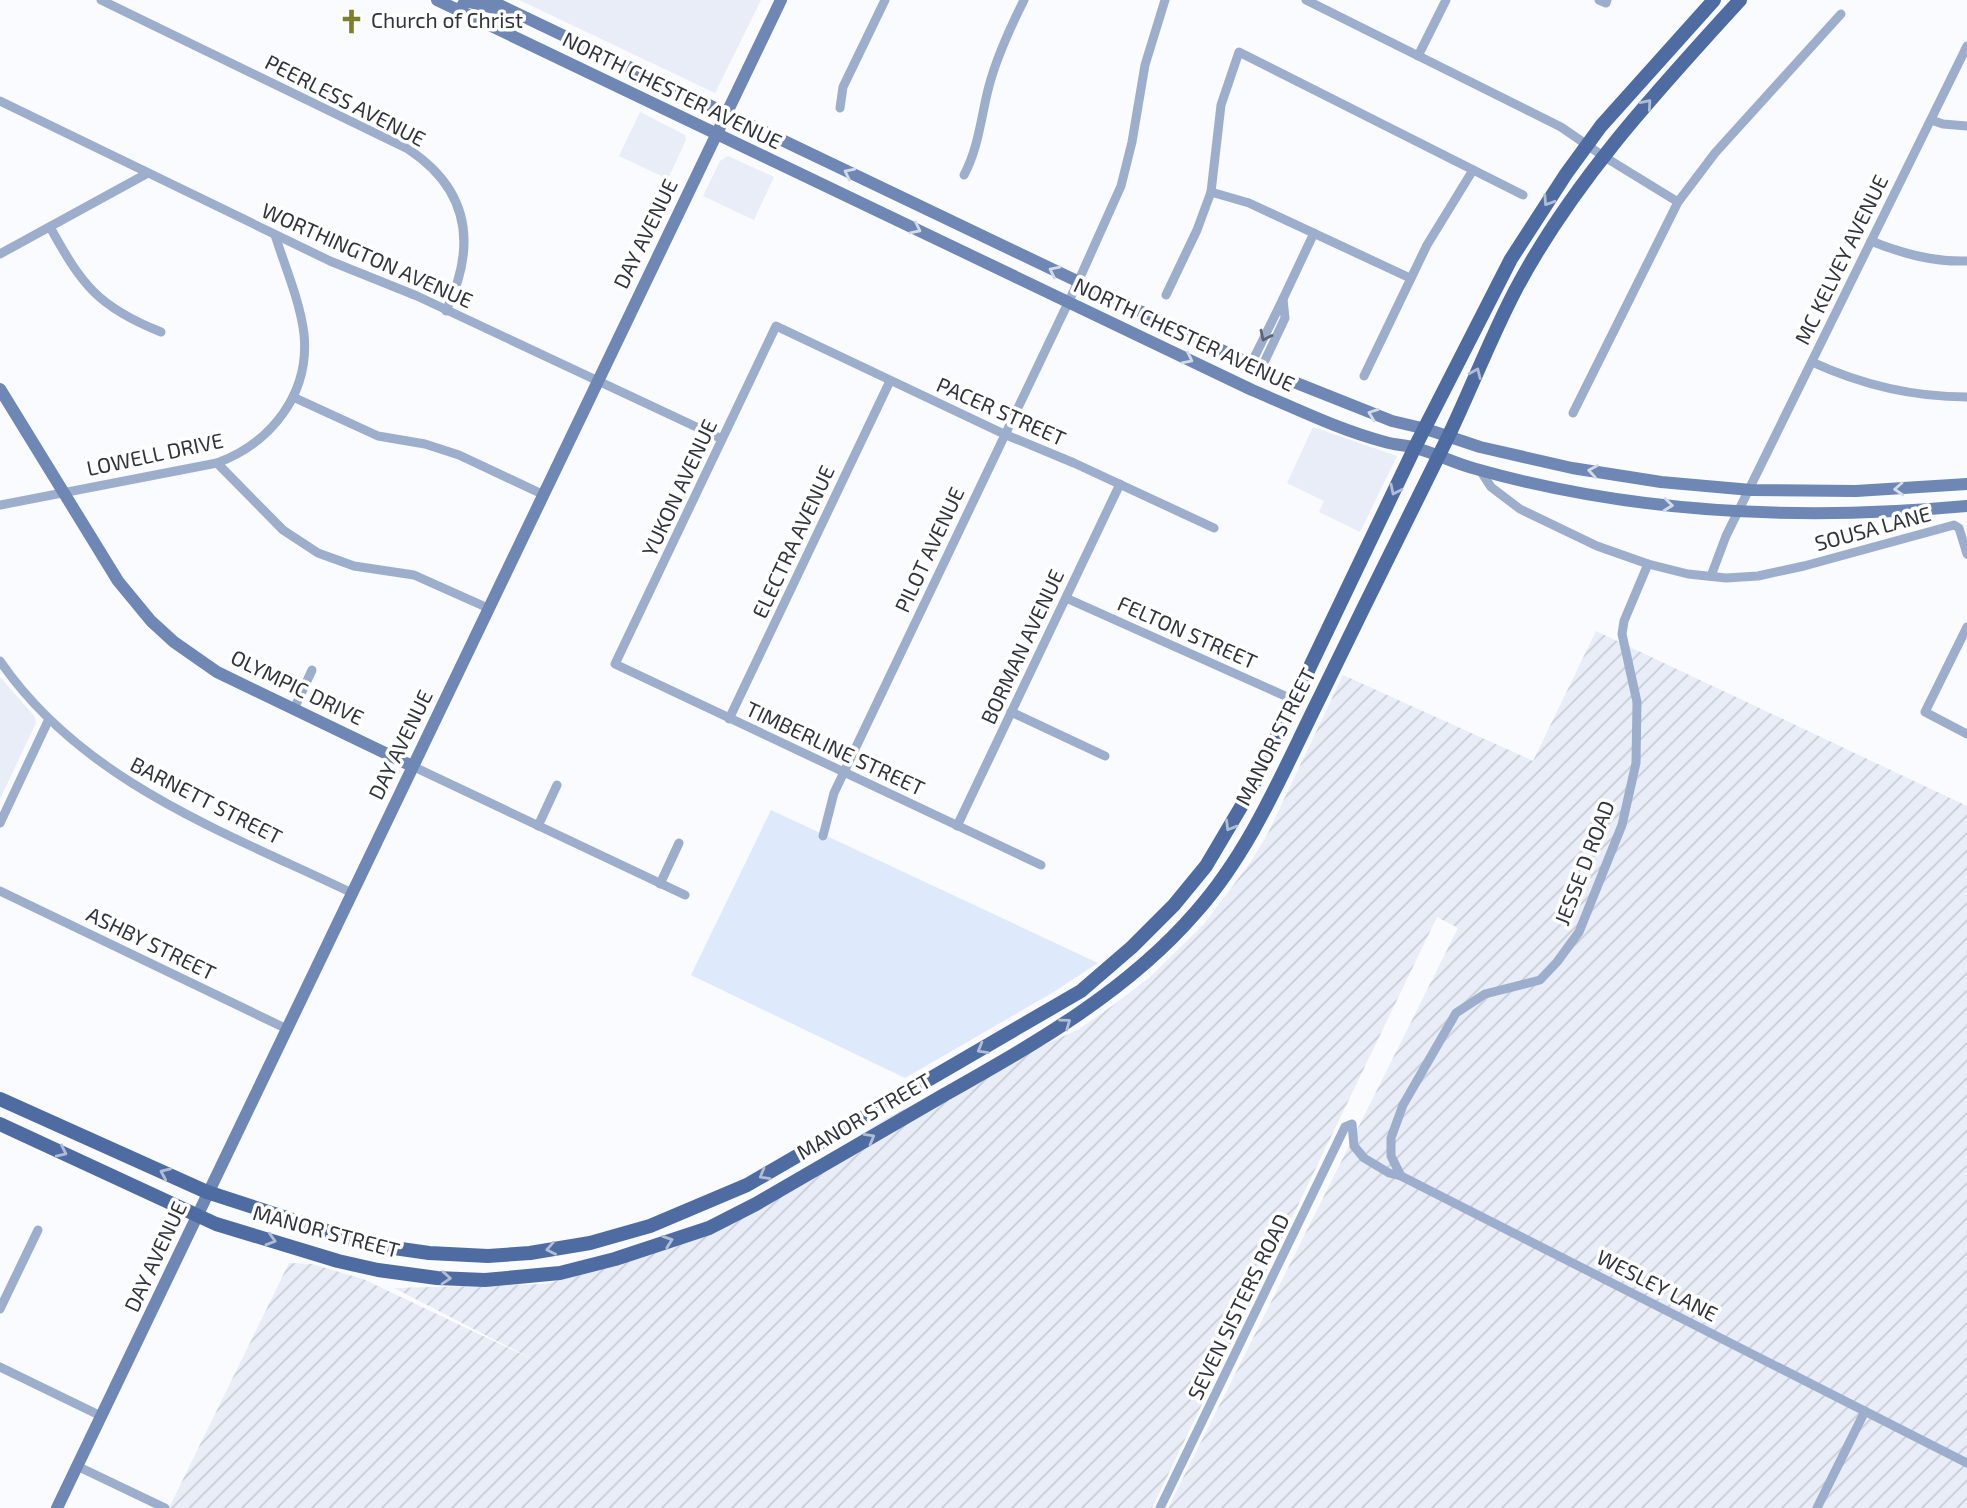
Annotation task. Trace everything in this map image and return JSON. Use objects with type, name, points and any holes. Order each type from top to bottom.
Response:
[{"type":"main road","name":"NORTH CHESTER AVENUE","points":[[437,0],[1296,409],[1385,442],[1415,447],[1480,470],[1568,490],[1639,502],[1739,511],[1856,513],[1967,506]]},
{"type":"main road","name":"NORTH CHESTER AVENUE","points":[[489,0],[1256,367],[1392,421],[1480,447],[1572,468],[1661,482],[1751,490],[1856,491],[1967,484]]},
{"type":"main road","name":"DAY AVENUE","points":[[57,1508],[781,0]]},
{"type":"main road","name":"MANOR STREET","points":[[0,1099],[207,1192],[373,1245],[429,1253],[488,1256],[530,1253],[590,1243],[650,1226],[747,1185],[1081,991],[1179,900],[1206,866],[1251,790],[1415,447],[1497,284],[1543,208],[1587,145],[1628,94],[1714,0]]},
{"type":"main road","name":"MANOR STREET","points":[[0,1124],[216,1224],[338,1261],[399,1273],[485,1280],[560,1273],[615,1259],[709,1228],[756,1204],[1050,1035],[1146,963],[1195,914],[1224,877],[1270,800],[1449,436],[1494,333],[1518,286],[1569,201],[1603,156],[1655,94],[1741,0]]},
{"type":"main road","points":[[459,10],[464,3],[469,2],[516,13]]},
{"type":"main road","name":"OLYMPIC DRIVE","points":[[0,389],[118,582],[151,621],[206,665],[412,766]]},
{"type":"street","name":"PEERLESS AVENUE","points":[[100,0],[421,157],[445,183],[453,197],[463,227],[461,275],[446,311]]},
{"type":"street","points":[[840,108],[843,87],[885,0]]},
{"type":"street","points":[[964,174],[974,156],[982,113],[1000,52],[1024,0]]},
{"type":"street","name":"PILOT AVENUE","points":[[823,836],[827,814],[843,772],[1078,282],[1121,186],[1130,153],[1145,65],[1166,0]]},
{"type":"street","points":[[1306,0],[1561,127],[1678,202]]},
{"type":"street","points":[[1419,56],[1446,0]]},
{"type":"street","points":[[1599,0],[1606,3],[1607,0]]},
{"type":"street","points":[[1573,413],[1678,202],[1715,153],[1841,14]]},
{"type":"street","name":"MC KELVEY AVENUE","points":[[1751,490],[1967,46]]},
{"type":"street","points":[[1166,295],[1197,230],[1211,192],[1221,106],[1239,52],[1523,195]]},
{"type":"street","name":"WORTHINGTON AVENUE","points":[[0,102],[330,261],[446,311],[722,439]]},
{"type":"street","points":[[1931,120],[1967,127]]},
{"type":"street","points":[[1364,376],[1427,245],[1473,170]]},
{"type":"street","points":[[0,254],[148,173]]},
{"type":"street","points":[[1211,192],[1249,203],[1410,278]]},
{"type":"street","points":[[50,227],[71,263],[95,294],[129,319],[161,332]]},
{"type":"street","points":[[1256,367],[1285,318],[1283,299],[1314,233]]},
{"type":"street","name":"LOWELL DRIVE","points":[[0,505],[217,463],[248,449],[264,437],[285,412],[293,397],[302,371],[304,335],[275,234]]},
{"type":"street","points":[[1871,241],[1912,256],[1967,261]]},
{"type":"street","name":"PACER STREET","points":[[776,326],[1004,434],[1214,528]]},
{"type":"street","name":"YUKON AVENUE","points":[[615,664],[776,326]]},
{"type":"street","points":[[1812,362],[1892,390],[1921,395],[1967,397]]},
{"type":"street","name":"ELECTRA AVENUE","points":[[729,719],[890,380]]},
{"type":"street","points":[[293,397],[370,433],[459,454],[542,494]]},
{"type":"street","points":[[217,463],[283,530],[318,553],[354,566],[414,575],[488,608]]},
{"type":"street","points":[[1480,470],[1491,487],[1520,509],[1609,551],[1688,574],[1711,576],[1726,536],[1751,490]]},
{"type":"street","name":"BORMAN AVENUE","points":[[957,826],[1120,484]]},
{"type":"street","name":"SOUSA LANE","points":[[1711,576],[1745,578],[1768,574],[1954,525],[1959,528],[1967,554]]},
{"type":"street","name":"JESSE D ROAD","points":[[1401,1176],[1391,1156],[1391,1138],[1403,1105],[1456,1013],[1485,994],[1540,980],[1577,937],[1584,920],[1622,825],[1636,763],[1637,702],[1622,634],[1624,621],[1648,564]]},
{"type":"street","name":"FELTON STREET","points":[[1066,598],[1294,700]]},
{"type":"street","points":[[1967,627],[1925,712],[1967,734]]},
{"type":"street","name":"BARNETT STREET","points":[[0,661],[48,719],[94,760],[146,793],[352,893]]},
{"type":"street","name":"TIMBERLINE STREET","points":[[615,664],[1041,865]]},
{"type":"street","points":[[294,709],[312,670]]},
{"type":"street","points":[[1012,712],[1105,756]]},
{"type":"street","points":[[0,822],[48,719]]},
{"type":"street","name":"OLYMPIC DRIVE","points":[[412,766],[685,895]]},
{"type":"street","points":[[538,826],[557,785]]},
{"type":"street","points":[[660,884],[679,843]]},
{"type":"street","name":"ASHBY STREET","points":[[0,891],[287,1029]]},
{"type":"street","name":"WESLEY LANE","points":[[1352,1124],[1354,1146],[1364,1157],[1390,1173],[1401,1176],[1967,1463]]},
{"type":"street","name":"SEVEN SISTERS ROAD","points":[[1160,1508],[1345,1127],[1352,1124]]},
{"type":"street","points":[[0,1309],[38,1230]]},
{"type":"street","points":[[0,1367],[101,1416]]},
{"type":"street","points":[[1817,1508],[1865,1411]]},
{"type":"street","points":[[77,1466],[165,1508]]},
{"type":"shaded area","points":[[519,0],[761,0],[715,93]]},
{"type":"shaded area","points":[[640,112],[685,135],[686,140],[668,179],[619,156]]},
{"type":"shaded area","points":[[728,156],[774,177],[754,220],[703,196],[720,161]]},
{"type":"shaded area","points":[[1313,427],[1397,456],[1360,532],[1319,512],[1324,501],[1287,483]]},
{"type":"shaded area","points":[[1596,631],[1967,806],[1967,1508],[1168,1508],[1458,928],[1437,917],[1152,1508],[169,1508],[289,1263],[312,1264],[363,1279],[536,1361],[394,1288],[546,1284],[719,1229],[888,1117],[1079,1029],[1150,977],[1204,924],[1250,863],[1268,833],[1343,675],[1533,761]]},
{"type":"shaded area","points":[[0,677],[35,717],[36,723],[0,799]]},
{"type":"shaded area","points":[[771,810],[1098,963],[1052,993],[905,1078],[691,975]]},
{"type":"place","name":"Church of Christ","points":[[351,21]]}]
